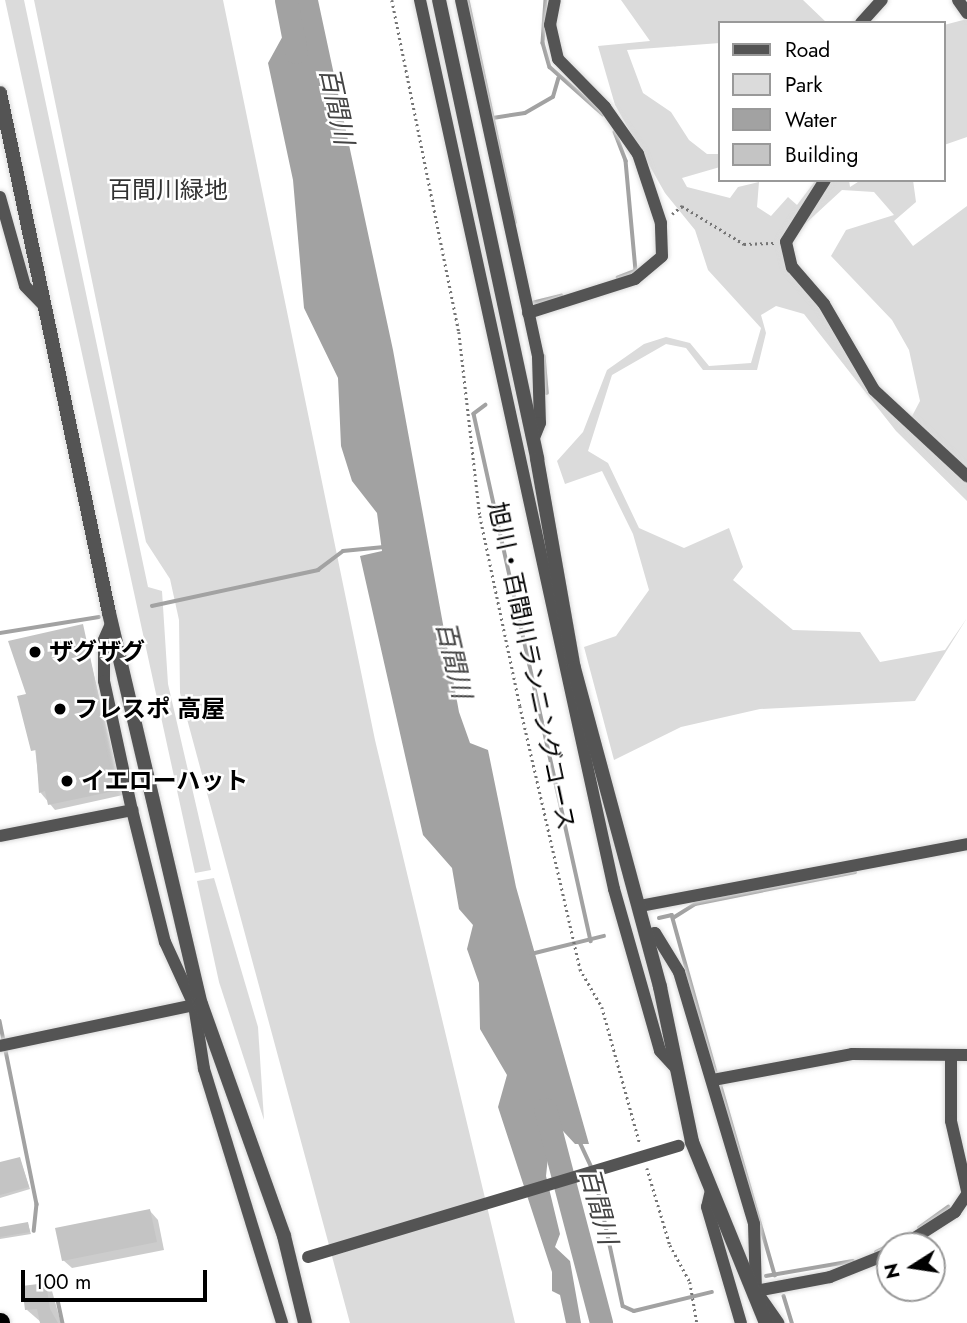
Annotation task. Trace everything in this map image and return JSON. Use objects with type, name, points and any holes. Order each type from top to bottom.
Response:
[{"type":"street","points":[[420,0],[617,901],[660,1051],[676,1068]]},
{"type":"street","points":[[439,0],[533,440],[574,668],[640,906],[676,1068],[686,1144],[711,1190],[756,1291],[766,1323]]},
{"type":"street","points":[[461,0],[532,312],[538,357],[540,423],[533,440]]},
{"type":"street","points":[[532,312],[615,287],[660,265],[661,223],[623,129],[558,59],[550,25],[555,0]]},
{"type":"street","points":[[864,21],[882,0]]},
{"type":"street","points":[[958,0],[967,13]]},
{"type":"street","points":[[0,93],[111,624],[197,1004],[204,1069],[282,1323]]},
{"type":"street","points":[[824,182],[786,242],[792,267],[824,304],[874,390],[967,476]]},
{"type":"street","points":[[0,197],[25,286],[44,306]]},
{"type":"street","points":[[111,624],[104,681],[165,942],[197,1004],[291,1261],[304,1323]]},
{"type":"street","points":[[0,836],[132,810]]},
{"type":"street","points":[[640,906],[967,844]]},
{"type":"street","points":[[646,935],[655,933],[679,972],[717,1079],[754,1224],[756,1291],[778,1323]]},
{"type":"street","points":[[3,1046],[197,1004]]},
{"type":"street","points":[[717,1079],[852,1054],[951,1057],[967,1055]]},
{"type":"street","points":[[921,1232],[966,1199],[951,1121],[951,1057]]},
{"type":"street","points":[[291,1261],[686,1144]]},
{"type":"street","points":[[711,1190],[707,1207],[741,1323]]},
{"type":"street","points":[[756,1291],[830,1277],[876,1259]]},
{"type":"path","name":"旭川・百間川ランニングコース","points":[[392,0],[459,332],[481,516],[572,940],[602,1007],[642,1149]]},
{"type":"path","points":[[661,223],[682,206],[744,244],[786,242]]},
{"type":"path","points":[[645,1162],[670,1245],[692,1292],[697,1323]]},
{"type":"green space","points":[[5,0],[24,0],[148,587],[162,591],[168,684],[211,870],[195,873]]},
{"type":"green space","name":"百間川緑地","points":[[34,0],[223,0],[375,740],[515,1323],[350,1323],[180,693],[179,620],[170,579],[146,542]]},
{"type":"green space","points":[[621,0],[803,0],[825,21],[718,21],[718,43],[627,50],[643,93],[671,112],[689,140],[707,154],[718,154],[718,168],[682,178],[687,187],[730,198],[738,187],[759,182],[757,207],[771,216],[788,197],[797,205],[814,182],[849,182],[850,187],[858,182],[913,182],[916,202],[894,221],[913,246],[967,206],[967,501],[896,431],[804,314],[776,306],[761,315],[766,333],[757,370],[703,370],[686,348],[666,344],[612,375],[588,451],[608,463],[639,528],[684,548],[729,528],[743,567],[733,580],[793,630],[860,632],[880,662],[945,650],[967,618],[915,701],[760,709],[681,727],[614,760],[584,647],[616,636],[649,590],[633,534],[602,471],[565,484],[557,461],[583,432],[607,370],[644,344],[666,337],[690,343],[709,366],[751,363],[761,328],[708,270],[695,230],[665,193],[615,105],[598,46],[650,41]],"holes":[[[842,190],[874,192],[894,215],[846,230],[831,256],[892,320],[909,350],[920,401],[910,420],[890,402],[791,258],[792,236]]]},
{"type":"green space","points":[[967,19],[967,137],[946,144],[946,24]]},
{"type":"green space","points":[[214,878],[258,1027],[264,1120],[219,982],[197,881]]},
{"type":"water","points":[[293,0],[318,0],[393,350],[459,712],[470,743],[488,750],[516,887],[589,1144],[575,1144],[552,1119],[546,1176],[560,1234],[555,1247],[570,1261],[581,1323],[566,1323],[560,1295],[552,1291],[552,1272],[498,1107],[507,1075],[480,1029],[479,983],[467,949],[473,925],[459,909],[452,868],[423,835],[360,556],[382,551],[377,513],[352,481],[341,446],[338,378],[304,308],[293,180],[268,63],[296,12]]},
{"type":"building","name":"フレスポ 高屋","points":[[83,624],[119,790],[48,805],[45,791],[39,793],[36,750],[31,751],[17,696],[26,694],[8,641]]},
{"type":"building","points":[[20,1157],[29,1187],[0,1195],[0,1162]]},
{"type":"building","points":[[150,1209],[157,1242],[62,1261],[55,1228]]},
{"type":"building","points":[[28,1222],[30,1232],[0,1237],[0,1227]]},
{"type":"building","points":[[46,1283],[50,1309],[58,1323],[40,1323],[37,1309],[25,1310],[22,1286]]},
{"type":"waterway","name":"百間川","points":[[286,0],[296,52]]},
{"type":"waterway","points":[[468,0],[515,222]]},
{"type":"waterway","points":[[546,0],[543,43],[550,67],[603,114]]},
{"type":"waterway","points":[[493,118],[525,113],[553,97],[558,79]]},
{"type":"waterway","points":[[615,132],[626,161],[636,271],[618,278]]},
{"type":"waterway","points":[[532,303],[561,296]]},
{"type":"waterway","points":[[544,356],[547,393]]},
{"type":"waterway","points":[[486,405],[474,414],[591,941]]},
{"type":"waterway","points":[[152,606],[318,570],[343,551],[384,547]]},
{"type":"waterway","points":[[0,633],[99,617]]},
{"type":"waterway","points":[[673,918],[695,904],[855,872]]},
{"type":"waterway","points":[[659,918],[672,915],[717,1076]]},
{"type":"waterway","points":[[531,954],[604,936]]},
{"type":"waterway","points":[[0,1021],[37,1204],[34,1231]]},
{"type":"waterway","points":[[720,1083],[775,1275]]},
{"type":"waterway","name":"百間川","points":[[545,1109],[601,1323]]},
{"type":"waterway","points":[[579,1140],[592,1168]]},
{"type":"waterway","points":[[595,1175],[623,1306],[634,1311],[712,1292]]},
{"type":"waterway","points":[[919,1228],[948,1207]]},
{"type":"waterway","points":[[766,1276],[853,1261]]},
{"type":"waterway","points":[[784,1296],[792,1323]]},
{"type":"waterway","points":[[58,1300],[63,1323]]},
{"type":"place","name":"ザグザグ","points":[[35,652]]},
{"type":"place","name":"フレスポ 高屋","points":[[60,709]]},
{"type":"place","name":"イエローハット","points":[[67,781]]}]
